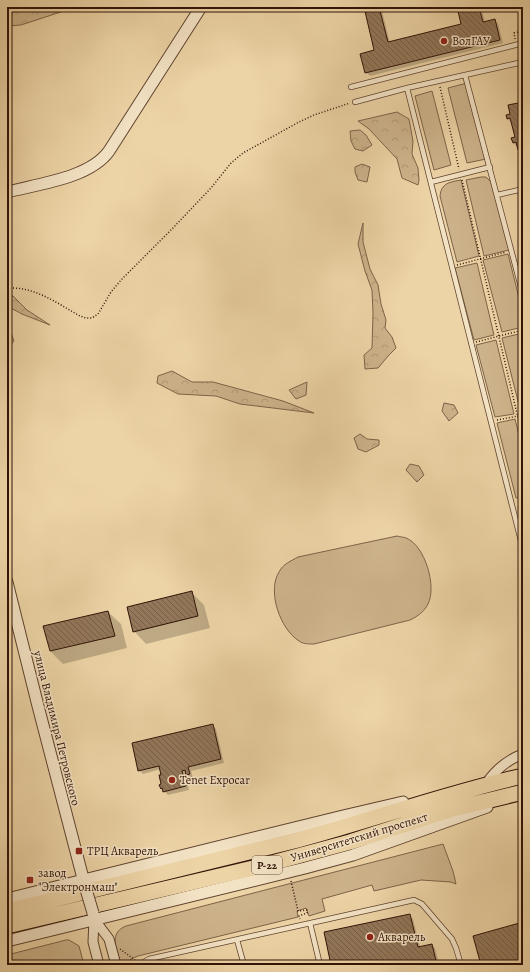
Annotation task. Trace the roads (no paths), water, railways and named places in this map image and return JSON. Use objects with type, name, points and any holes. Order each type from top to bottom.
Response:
[{"type":"highway","name":"Университетский проспект","points":[[7,910],[298,840],[346,827],[486,784],[523,776]]},
{"type":"highway","name":"Университетский проспект","points":[[7,926],[252,868],[350,842],[449,810],[523,793]]},
{"type":"street","points":[[7,192],[79,173],[100,162],[112,147],[201,7]]},
{"type":"street","name":"улица Владимира Петровского","points":[[7,582],[93,916]]},
{"type":"street","points":[[486,784],[493,773],[501,766],[523,754]]},
{"type":"street","name":"Университетский проспект","points":[[7,898],[84,883],[343,816],[486,784]]},
{"type":"street","name":"Университетский проспект","points":[[7,941],[93,916],[305,868],[353,855],[523,793]]},
{"type":"street","points":[[93,916],[93,942],[99,965]]},
{"type":"street","points":[[93,916],[109,939],[116,965]]},
{"type":"lane","points":[[351,87],[523,43]]},
{"type":"lane","points":[[355,102],[407,88],[523,62]]},
{"type":"lane","points":[[465,75],[523,295]]},
{"type":"lane","points":[[407,88],[523,549]]},
{"type":"lane","points":[[431,182],[490,167]]},
{"type":"lane","points":[[497,195],[523,188]]},
{"type":"lane","points":[[139,964],[149,959],[414,900],[422,904],[452,939],[461,965]]},
{"type":"lane","points":[[310,923],[320,965]]},
{"type":"lane","points":[[237,940],[244,965]]},
{"type":"place","name":"ВолГАУ","points":[[444,41]]},
{"type":"place","name":"Tenet Expocar","points":[[172,780]]},
{"type":"place","name":"ТРЦ Акварель","points":[[79,851]]},
{"type":"place","name":"завод \"Электронмаш\"","points":[[30,880]]},
{"type":"place","name":"Акварель","points":[[370,937]]}]
